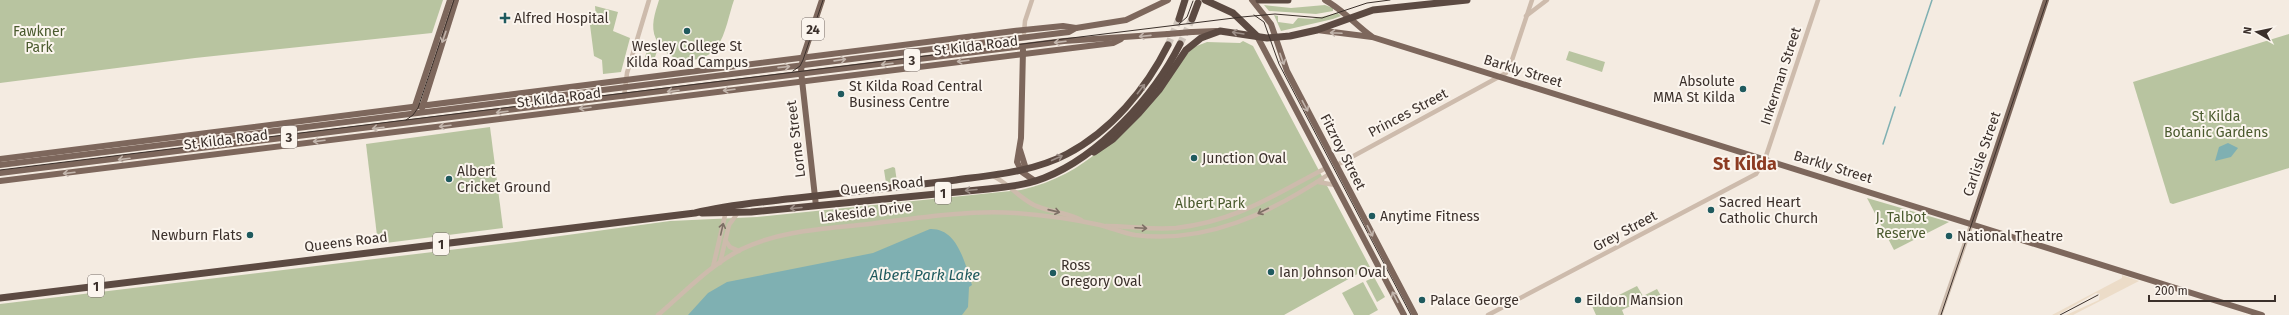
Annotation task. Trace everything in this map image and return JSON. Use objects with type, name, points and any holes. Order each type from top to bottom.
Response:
[{"type":"highway","points":[[1179,19],[1185,0]]},
{"type":"highway","points":[[1205,0],[1231,11],[1257,36]]},
{"type":"highway","points":[[1259,0],[1288,0]]},
{"type":"highway","name":"St Kilda Road","points":[[1220,31],[1276,38],[1317,30],[1347,18],[1373,10],[1468,0]]},
{"type":"highway","points":[[1192,19],[1198,3]]},
{"type":"highway","points":[[1076,162],[1083,160],[1107,144],[1131,121],[1159,90],[1190,46],[1201,38],[1220,31]]},
{"type":"highway","name":"Queens Road","points":[[695,213],[737,214],[1010,187],[1034,181],[1076,162],[1137,106],[1158,81],[1180,44]]},
{"type":"highway","name":"Queens Road","points":[[0,298],[695,213],[727,206],[836,194],[1023,170],[1066,154],[1083,144],[1110,123],[1145,84],[1168,45]]},
{"type":"highway","points":[[836,194],[837,204]]},
{"type":"main road","points":[[415,123],[415,106],[450,0]]},
{"type":"main road","points":[[410,130],[421,112],[456,0]]},
{"type":"main road","name":"24","points":[[801,72],[803,57],[822,0]]},
{"type":"main road","points":[[1152,8],[1156,0]]},
{"type":"main road","name":"St Kilda Road","points":[[0,159],[1024,29],[1063,26],[1076,28],[1123,20],[1168,0]]},
{"type":"main road","name":"Fitzroy Street","points":[[1252,0],[1258,10],[1270,22],[1287,71],[1415,315]]},
{"type":"main road","name":"Barkly Street","points":[[1325,0],[1336,6],[1347,18],[1372,37]]},
{"type":"main road","name":"Carlisle Street","points":[[1972,223],[2046,0]]},
{"type":"main road","name":"St Kilda Road","points":[[0,181],[410,130],[801,72],[926,49],[1069,32],[1076,28]]},
{"type":"main road","name":"Barkly Street","points":[[1317,30],[1372,37],[1972,223],[2262,315]]},
{"type":"main road","name":"St Kilda Road","points":[[0,173],[624,97],[801,72],[1023,46],[1112,37],[1121,39],[1192,32],[1220,31]]},
{"type":"main road","name":"Fitzroy Street","points":[[1257,36],[1404,315]]},
{"type":"main road","points":[[1023,37],[1020,150],[1017,162],[1034,181]]},
{"type":"main road","name":"St Kilda Road","points":[[0,165],[625,87],[1023,54],[1113,43],[1121,39]]},
{"type":"main road","points":[[926,49],[931,41]]},
{"type":"main road","name":"Lorne Street","points":[[801,72],[816,206]]},
{"type":"main road","points":[[521,93],[522,100]]},
{"type":"main road","points":[[283,130],[289,122]]},
{"type":"main road","name":"Lakeside Drive","points":[[1327,171],[1337,165]]},
{"type":"street","points":[[624,97],[626,80],[649,0]]},
{"type":"street","points":[[1023,37],[1032,0]]},
{"type":"street","points":[[1501,77],[1510,66],[1532,0]]},
{"type":"street","points":[[1526,16],[1547,0]]},
{"type":"street","name":"Inkerman Street","points":[[1765,159],[1818,0]]},
{"type":"street","name":"Princes Street","points":[[1337,165],[1501,77]]},
{"type":"street","name":"Grey Street","points":[[1488,315],[1746,180],[1756,174],[1765,159]]},
{"type":"street","name":"Lakeside Drive","points":[[658,315],[713,267],[739,251],[758,242],[786,235],[952,214],[1014,213],[1085,222],[1134,234],[1183,235],[1212,231],[1246,219],[1318,182],[1327,171]]},
{"type":"street","name":"Lakeside Drive","points":[[1102,226],[1153,228],[1182,227],[1216,220],[1250,209],[1327,171]]},
{"type":"street","points":[[991,175],[1010,187],[1019,196],[1034,205],[1072,215],[1085,222]]},
{"type":"street","points":[[1318,182],[1335,185]]},
{"type":"street","points":[[713,267],[727,206]]},
{"type":"street","points":[[720,263],[729,225],[737,214]]},
{"type":"street","name":"Carlisle Street","points":[[1940,315],[1972,223]]},
{"type":"street","points":[[1182,227],[1183,235]]},
{"type":"street","points":[[725,240],[730,247],[739,251]]},
{"type":"green space","name":"Fawkner Park","points":[[0,0],[443,0],[432,33],[195,58],[0,83]]},
{"type":"green space","name":"Wesley College St Kilda Road Campus","points":[[659,0],[734,0],[725,30],[717,47],[702,58],[684,60],[667,54],[656,39],[653,24]]},
{"type":"green space","points":[[1264,5],[1291,8],[1325,5],[1333,8],[1333,11],[1316,14],[1269,11]]},
{"type":"green space","points":[[595,6],[618,12],[613,31],[630,38],[621,72],[603,74],[602,60],[594,56],[590,25],[596,18]]},
{"type":"green space","points":[[1338,13],[1341,16],[1281,31],[1274,15],[1278,16],[1278,22],[1293,24],[1298,18],[1312,19]]},
{"type":"green space","name":"St Kilda Botanic Gardens","points":[[2289,34],[2289,168],[2173,204],[2170,203],[2133,82]]},
{"type":"green space","name":"Albert Park","points":[[1243,41],[1253,46],[1370,267],[1284,315],[0,315],[0,304],[516,242],[670,221],[757,217],[1021,190],[1045,183],[1066,174],[1084,163],[1100,150],[1131,119],[1181,60],[1194,47],[1207,42],[1240,43]]},
{"type":"green space","points":[[649,45],[658,48],[652,66],[643,63]]},
{"type":"green space","points":[[1569,51],[1605,62],[1602,72],[1566,60]]},
{"type":"green space","points":[[490,127],[503,228],[378,244],[366,144]]},
{"type":"green space","points":[[893,167],[895,168],[897,182],[886,183],[884,170]]},
{"type":"green space","name":"J. Talbot Reserve","points":[[1867,198],[1949,222],[1894,250]]},
{"type":"green space","points":[[1374,277],[1385,297],[1377,302],[1366,281]]},
{"type":"green space","points":[[1363,282],[1378,310],[1369,315],[1354,315],[1342,293]]},
{"type":"green space","points":[[1637,286],[1643,296],[1657,289],[1661,296],[1639,302],[1622,310],[1624,315],[1596,315],[1592,306],[1603,303]]},
{"type":"shaded area","points":[[2122,275],[2139,281],[2073,315],[2066,315],[2099,300],[2100,294],[2096,293],[2058,315],[2052,315],[2122,278]]},
{"type":"water","points":[[2228,143],[2238,148],[2231,157],[2215,161],[2219,147]]},
{"type":"water","name":"Albert Park Lake","points":[[930,229],[940,230],[947,234],[954,241],[963,258],[972,285],[969,287],[968,307],[962,315],[688,315],[708,293],[727,282],[873,253]]},
{"type":"waterway","points":[[1900,96],[1932,0]]},
{"type":"waterway","points":[[1883,144],[1895,107]]},
{"type":"tunnel","points":[[1168,45],[1179,19]]},
{"type":"tunnel","points":[[1180,44],[1192,19]]},
{"type":"tram line","points":[[406,120],[413,115],[418,108],[454,0]]},
{"type":"tram line","points":[[793,71],[800,66],[803,60],[823,0]]},
{"type":"tram line","points":[[0,170],[1242,17],[1275,14],[1322,18],[1367,3],[1390,0]]},
{"type":"tram line","points":[[1941,315],[2047,0]]},
{"type":"tram line","points":[[1179,24],[1187,17],[1193,1]]},
{"type":"tram line","points":[[1254,15],[1264,22],[1279,64],[1411,315]]},
{"type":"tram line","points":[[2060,315],[2098,295]]},
{"type":"place","name":"Alfred Hospital","points":[[505,18]]},
{"type":"place","name":"Wesley College St Kilda Road Campus","points":[[687,31]]},
{"type":"place","name":"Absolute MMA St Kilda","points":[[1743,89]]},
{"type":"place","name":"St Kilda Road Central Business Centre","points":[[841,94]]},
{"type":"place","name":"Junction Oval","points":[[1194,158]]},
{"type":"place","name":"Albert Cricket Ground","points":[[449,179]]},
{"type":"place","name":"Sacred Heart Catholic Church","points":[[1711,210]]},
{"type":"place","name":"Anytime Fitness","points":[[1372,216]]},
{"type":"place","name":"Newburn Flats","points":[[250,235]]},
{"type":"place","name":"National Theatre","points":[[1949,236]]},
{"type":"place","name":"Ian Johnson Oval","points":[[1271,272]]},
{"type":"place","name":"Ross Gregory Oval","points":[[1053,273]]},
{"type":"place","name":"Palace George","points":[[1422,300]]},
{"type":"place","name":"Eildon Mansion","points":[[1578,300]]},
{"type":"district","name":"St Kilda","points":[[1745,164]]}]
